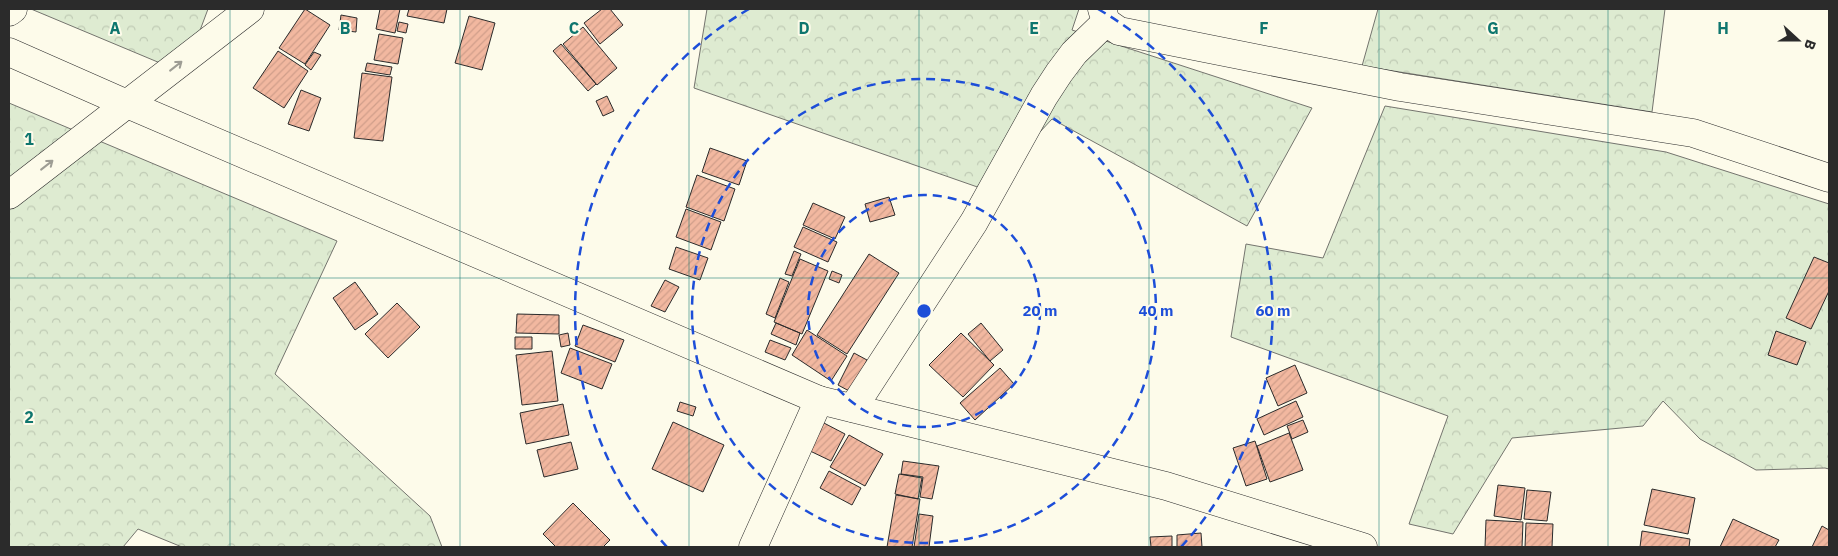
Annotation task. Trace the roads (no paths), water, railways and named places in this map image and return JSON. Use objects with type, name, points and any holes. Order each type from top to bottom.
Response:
[{"type":"street","points":[[9,12],[13,9]]},
{"type":"street","points":[[9,195],[250,9]]},
{"type":"street","points":[[853,408],[974,222],[1044,96],[1059,73],[1104,15],[1119,31],[1400,87],[1693,132],[1829,178]]},
{"type":"street","points":[[9,52],[819,400],[1166,486],[1363,547]]},
{"type":"street","points":[[753,547],[819,400]]}]
